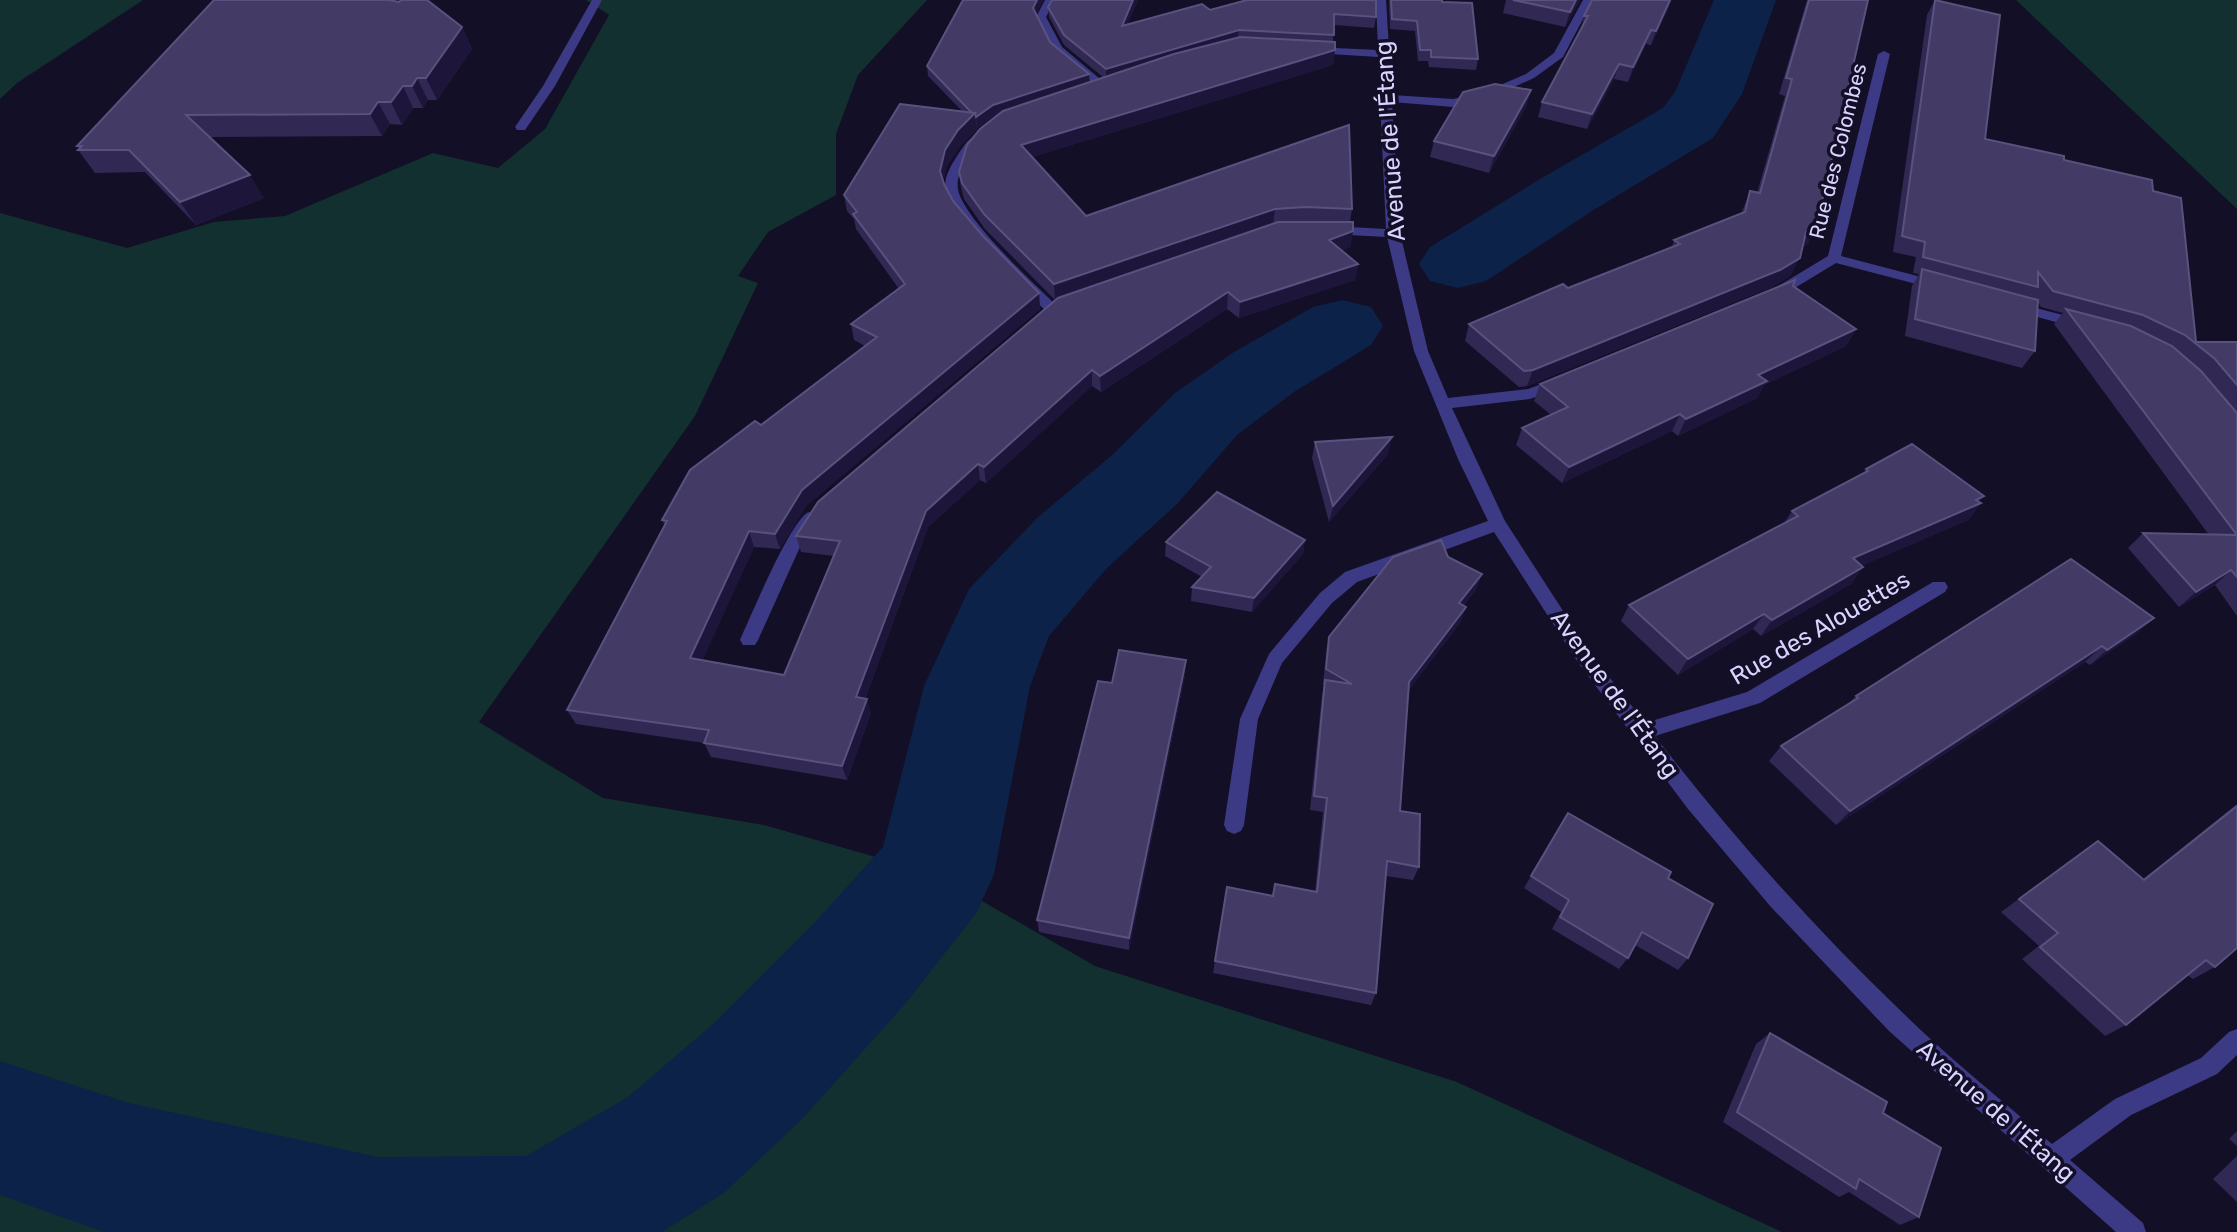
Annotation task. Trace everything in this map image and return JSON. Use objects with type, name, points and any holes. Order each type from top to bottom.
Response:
[{"type":"street","points":[[521,127],[549,86],[597,0]]},
{"type":"street","points":[[1050,0],[1041,17],[1057,49],[1102,86]]},
{"type":"street","name":"Avenue de l'Étang","points":[[1381,0],[1393,233],[1422,351],[1466,459],[1498,524],[1583,656],[1695,803],[1778,900],[1897,1023],[2134,1232]]},
{"type":"street","points":[[1388,98],[1453,103],[1488,95],[1530,76],[1559,55],[1588,0]]},
{"type":"street","points":[[1307,50],[1384,54]]},
{"type":"street","name":"Rue des Colombes","points":[[1766,298],[1834,258],[1884,54]]},
{"type":"street","points":[[1089,91],[1115,82]]},
{"type":"street","points":[[987,127],[967,150],[954,175],[951,188],[954,201],[1053,310]]},
{"type":"street","points":[[1315,229],[1393,233]]},
{"type":"street","points":[[1834,258],[1953,290]]},
{"type":"street","points":[[2006,304],[2098,329]]},
{"type":"street","points":[[1445,404],[1530,394],[1567,379]]},
{"type":"street","points":[[749,640],[798,534],[823,504]]},
{"type":"street","points":[[1234,825],[1250,719],[1262,688],[1276,659],[1326,598],[1351,576],[1498,524]]},
{"type":"street","name":"Rue des Alouettes","points":[[1643,732],[1754,698],[1940,587]]},
{"type":"street","points":[[2051,1160],[2123,1107],[2208,1066],[2237,1040]]},
{"type":"green space","points":[[0,0],[143,0],[17,83],[0,99]]},
{"type":"green space","points":[[586,0],[927,0],[858,75],[836,134],[836,195],[768,232],[738,276],[758,283],[695,416],[479,722],[603,798],[764,825],[935,874],[1095,966],[1457,1082],[1782,1232],[0,1232],[0,213],[127,248],[214,222],[285,216],[433,153],[498,168],[545,129],[609,15]]},
{"type":"green space","points":[[2016,0],[2237,0],[2237,209]]},
{"type":"building","points":[[214,0],[427,0],[462,27],[426,78],[417,78],[412,86],[403,86],[391,102],[378,102],[370,114],[186,115],[250,175],[180,202],[129,150],[78,150],[82,146],[77,146]]},
{"type":"building","points":[[963,0],[1037,0],[1033,8],[1050,42],[1089,74],[993,105],[976,117],[927,66]]},
{"type":"building","points":[[1052,0],[1133,0],[1122,26],[1202,4],[1210,10],[1247,0],[1376,0],[1376,17],[1334,14],[1334,35],[1239,30],[1106,69],[1064,35],[1048,7]]},
{"type":"building","points":[[1391,0],[1472,3],[1478,59],[1431,57],[1431,50],[1420,50],[1417,21],[1392,19]]},
{"type":"building","points":[[1513,0],[1576,0],[1570,12]]},
{"type":"building","points":[[1592,0],[1670,0],[1656,31],[1651,30],[1633,67],[1619,64],[1592,114],[1542,102],[1588,16],[1584,16]]},
{"type":"building","points":[[1809,0],[1868,0],[1816,228],[1806,232],[1800,258],[1780,270],[1533,370],[1524,371],[1469,324],[1563,284],[1568,288],[1680,244],[1674,240],[1745,212],[1750,191],[1760,193],[1792,79],[1786,78]]},
{"type":"building","points":[[1935,0],[2000,15],[1985,139],[2064,156],[2064,160],[2152,180],[2153,191],[2181,198],[2196,342],[2237,342],[2237,385],[2215,359],[2185,335],[2143,315],[2053,291],[2038,272],[2038,287],[1923,257],[1925,242],[1902,236]]},
{"type":"building","points":[[1240,37],[1335,42],[1335,50],[1021,145],[1086,216],[1349,125],[1352,209],[1275,209],[1054,284],[984,214],[962,183],[959,172],[967,145],[980,129],[1003,111],[1174,54]]},
{"type":"building","points":[[1495,84],[1531,90],[1494,156],[1434,141],[1463,92]]},
{"type":"building","points":[[900,104],[975,113],[958,130],[945,150],[940,171],[944,184],[953,201],[983,236],[1039,293],[802,490],[775,534],[749,531],[690,658],[784,675],[840,541],[796,536],[818,502],[1058,298],[1278,222],[1353,222],[1353,231],[1329,240],[1358,264],[1240,302],[1228,292],[1100,376],[1092,370],[984,467],[978,464],[926,511],[856,697],[867,699],[842,766],[704,743],[709,730],[567,710],[667,521],[662,520],[690,470],[755,421],[761,425],[877,337],[851,324],[905,284],[853,214],[857,212],[844,195]]},
{"type":"building","points":[[1922,269],[2038,300],[2035,351],[1915,319]]},
{"type":"building","points":[[1795,280],[1793,286],[1856,329],[1758,375],[1767,381],[1686,419],[1680,414],[1569,467],[1522,428],[1568,407],[1540,384]]},
{"type":"building","points":[[2066,309],[2131,326],[2172,346],[2201,371],[2237,413],[2237,535]]},
{"type":"building","points":[[1392,437],[1333,506],[1315,442]]},
{"type":"building","points":[[1912,444],[1984,496],[1976,500],[1981,503],[1853,558],[1863,567],[1772,620],[1764,614],[1688,659],[1629,605],[1798,516],[1792,511],[1868,471],[1866,469]]},
{"type":"building","points":[[1217,492],[1305,540],[1254,598],[1192,587],[1211,567],[1166,542]]},
{"type":"building","points":[[2143,533],[2237,535],[2237,577],[2231,570],[2196,592]]},
{"type":"building","points":[[1441,540],[1448,557],[1482,574],[1459,603],[1466,607],[1409,682],[1400,811],[1420,814],[1419,867],[1387,861],[1376,993],[1215,961],[1227,887],[1273,896],[1275,884],[1317,892],[1327,798],[1314,796],[1325,680],[1352,684],[1326,669],[1329,637],[1393,557]]},
{"type":"building","points":[[2071,559],[2154,618],[2107,650],[2102,646],[1850,811],[1781,746],[1858,698],[1856,696]]},
{"type":"building","points":[[1119,650],[1186,660],[1129,938],[1037,920],[1098,681],[1112,683]]},
{"type":"building","points":[[2237,806],[2237,948],[2215,967],[2206,960],[2126,1025],[2040,947],[2058,933],[2019,899],[2098,841],[2144,880]]},
{"type":"building","points":[[1568,813],[1671,872],[1668,878],[1713,904],[1688,958],[1642,932],[1628,958],[1560,917],[1569,900],[1531,876]]},
{"type":"building","points":[[1770,1033],[1887,1102],[1883,1113],[1941,1148],[1919,1217],[1859,1179],[1856,1189],[1737,1112]]},
{"type":"waterway","points":[[1458,264],[1566,195],[1688,123],[1708,94],[1745,0]]},
{"type":"waterway","points":[[0,1128],[129,1172],[378,1228],[541,1227],[676,1145],[758,1071],[862,961],[935,874],[977,686],[1005,617],[1072,543],[1144,480],[1206,414],[1264,372],[1342,326]]}]
